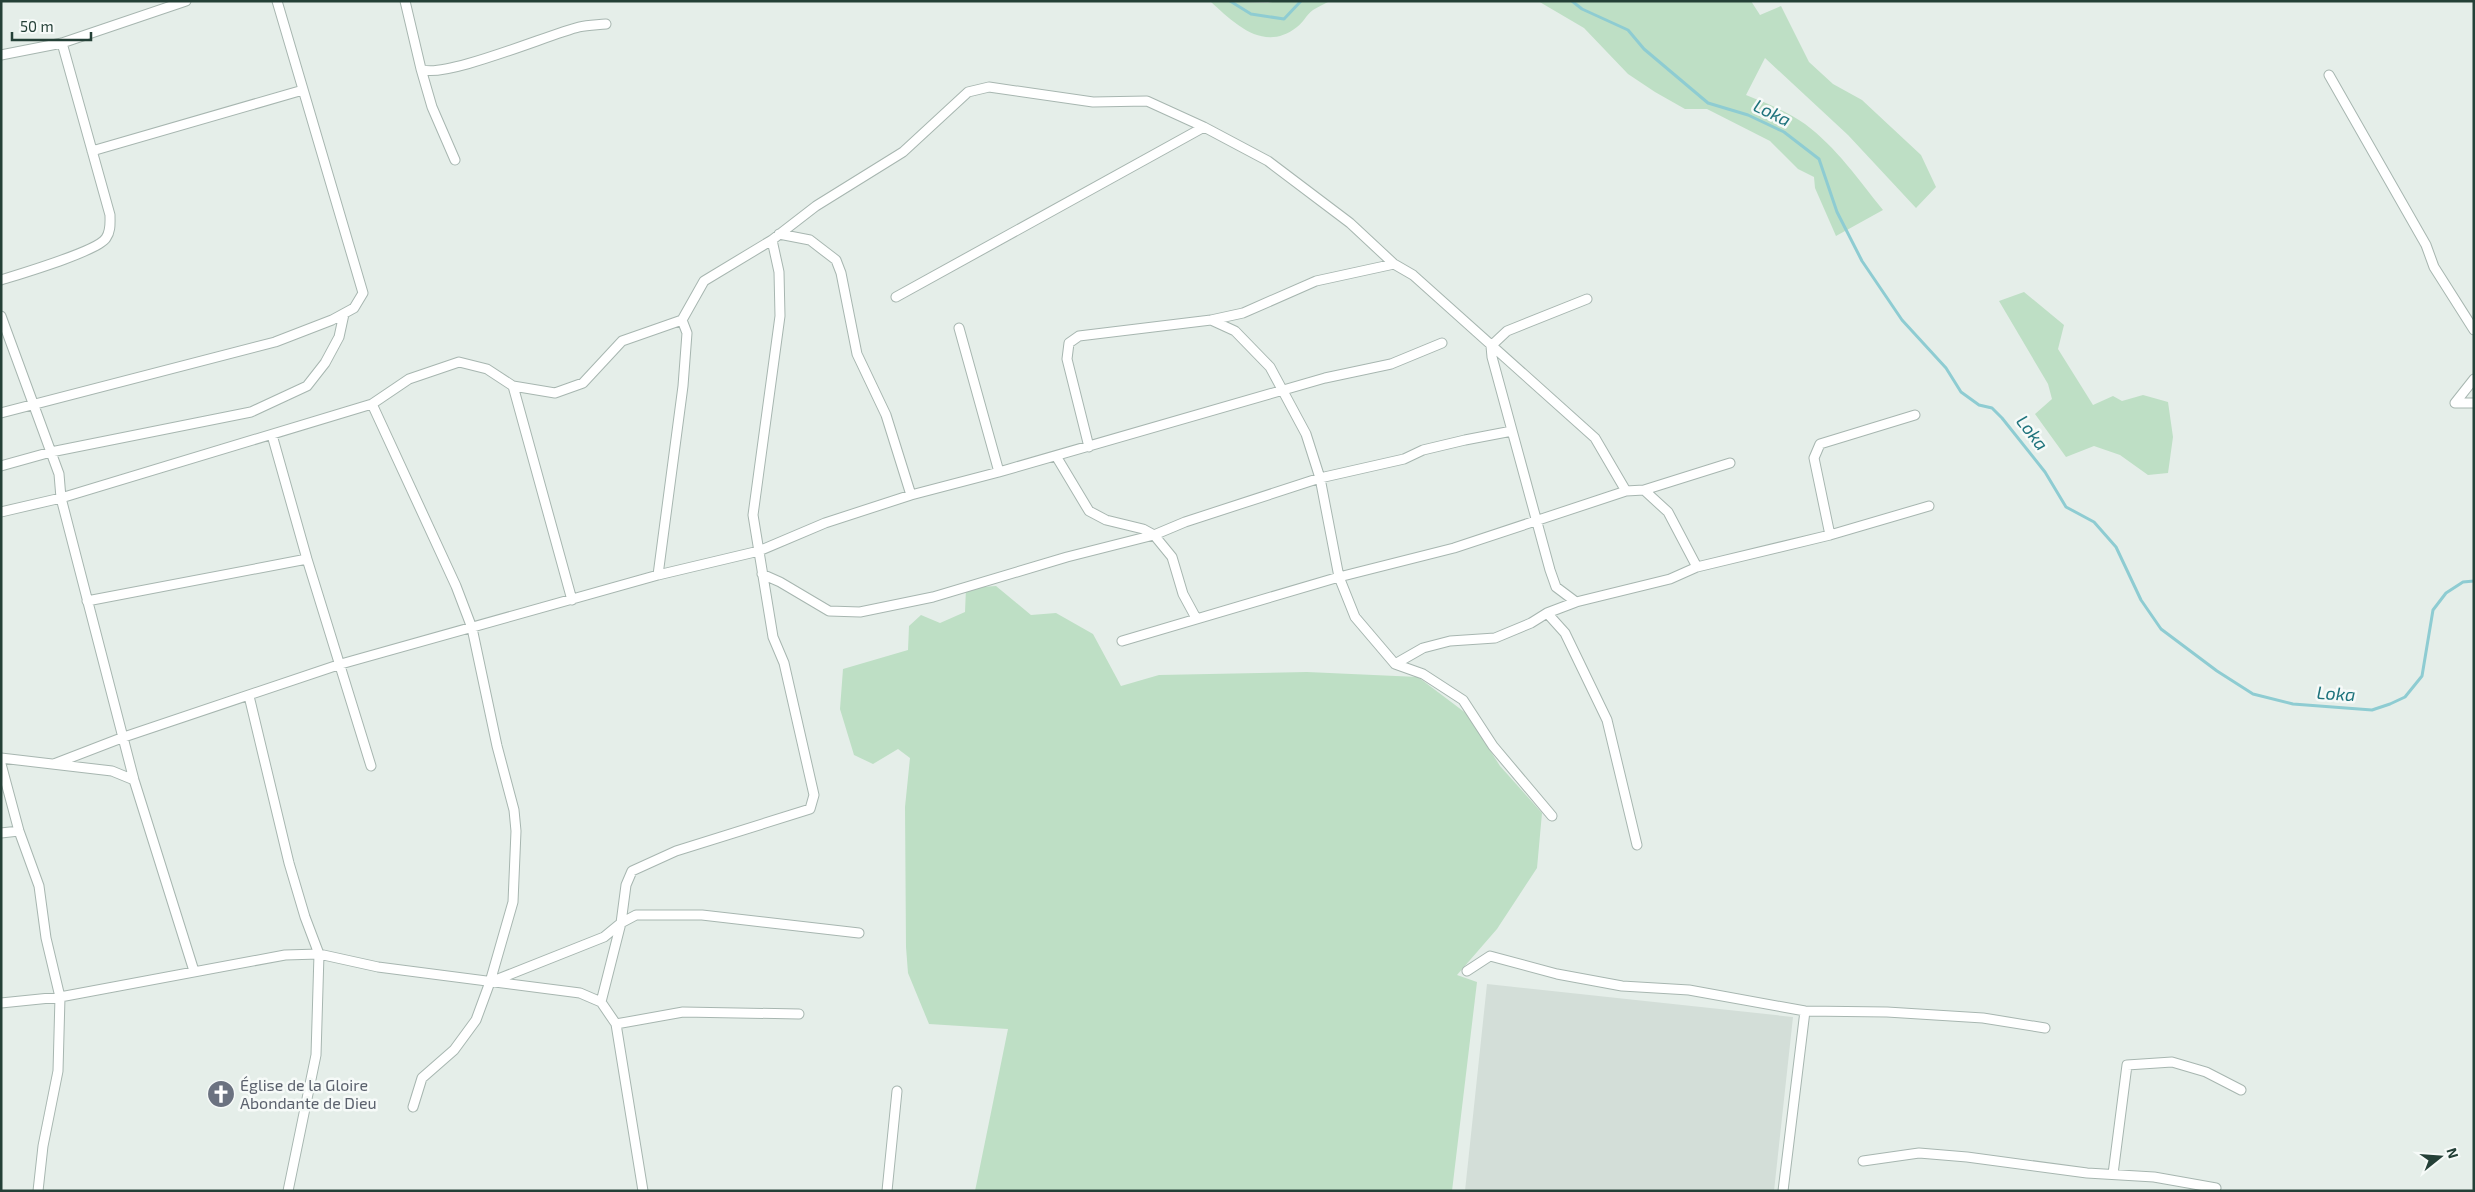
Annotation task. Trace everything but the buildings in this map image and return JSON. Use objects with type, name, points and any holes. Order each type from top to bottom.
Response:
[{"type":"street","points":[[1,55],[62,44],[160,5],[186,1]]},
{"type":"street","points":[[1,413],[33,403],[275,342],[344,314],[354,308],[362,299],[363,293],[277,1]]},
{"type":"street","points":[[404,1],[432,107],[455,160]]},
{"type":"street","points":[[421,69],[426,72],[437,71],[579,27],[606,24]]},
{"type":"street","points":[[1,280],[89,249],[106,239],[110,228],[110,215],[62,44]]},
{"type":"street","points":[[2329,75],[2422,237],[2434,267],[2474,330]]},
{"type":"street","points":[[1,512],[61,498],[372,404],[409,379],[459,362],[487,370],[513,386],[555,393],[583,383],[622,341],[682,320],[704,281],[775,237],[823,202],[903,152],[968,92],[989,87],[1093,102],[1147,101],[1204,127],[1268,161],[1350,222],[1394,264],[1414,275],[1595,438],[1626,491]]},
{"type":"street","points":[[92,151],[303,90]]},
{"type":"street","points":[[896,297],[1204,127]]},
{"type":"street","points":[[775,237],[810,240],[836,260],[841,273],[857,354],[886,415],[911,495]]},
{"type":"street","points":[[601,1002],[621,923],[626,885],[632,871],[676,851],[810,809],[814,795],[784,663],[772,637],[753,515],[780,316],[779,272],[775,237]]},
{"type":"street","points":[[1089,446],[1067,359],[1069,343],[1079,336],[1211,320],[1243,313],[1316,281],[1394,264]]},
{"type":"street","points":[[1491,346],[1506,331],[1587,299]]},
{"type":"street","points":[[1,466],[51,452],[251,412],[267,405],[307,386],[325,363],[334,346],[344,314]]},
{"type":"street","points":[[1,316],[59,474],[61,498],[134,780],[194,971]]},
{"type":"street","points":[[658,576],[683,386],[687,332],[682,320]]},
{"type":"street","points":[[1211,320],[1235,331],[1270,367],[1306,434],[1320,478],[1339,577],[1355,617],[1395,664],[1423,674],[1463,700],[1493,746],[1552,816]]},
{"type":"street","points":[[959,328],[999,472]]},
{"type":"street","points":[[54,764],[124,737],[341,664],[658,576],[759,551],[825,523],[911,495],[1056,456],[1325,378],[1391,364],[1442,343]]},
{"type":"street","points":[[1491,346],[1512,431],[1556,587],[1576,602]]},
{"type":"street","points":[[2474,379],[2454,403],[2474,403]]},
{"type":"street","points":[[513,386],[572,600]]},
{"type":"street","points":[[372,404],[456,586],[472,628],[497,746],[514,810],[516,831],[513,902],[490,982],[476,1020],[454,1050],[422,1078],[413,1107]]},
{"type":"street","points":[[1830,535],[1814,458],[1820,444],[1915,415]]},
{"type":"street","points":[[762,574],[780,582],[829,611],[860,612],[933,597],[1067,557],[1154,535],[1185,522],[1320,478],[1404,459],[1424,450],[1448,444],[1512,431]]},
{"type":"street","points":[[272,435],[307,559],[371,766]]},
{"type":"street","points":[[1056,456],[1090,510],[1106,520],[1144,528],[1154,535],[1172,557],[1183,594],[1196,618]]},
{"type":"street","points":[[1122,640],[1339,577],[1454,548],[1626,491],[1644,490],[1730,462]]},
{"type":"street","points":[[1644,490],[1668,512],[1697,567]]},
{"type":"street","points":[[1395,664],[1423,648],[1450,641],[1495,638],[1530,623],[1547,613],[1576,602],[1670,578],[1697,567],[1830,535],[1928,506]]},
{"type":"street","points":[[87,601],[307,559]]},
{"type":"street","points":[[1547,613],[1565,633],[1606,720],[1637,845]]},
{"type":"street","points":[[249,696],[289,864],[305,918],[319,954],[316,1055],[288,1191]]},
{"type":"street","points":[[1,758],[112,771],[134,780]]},
{"type":"street","points":[[1,764],[19,831],[39,886],[46,938],[60,997],[58,1071],[43,1146],[38,1191]]},
{"type":"street","points":[[1,833],[19,831]]},
{"type":"street","points":[[490,982],[597,941],[621,923],[636,915],[702,915],[860,932]]},
{"type":"street","points":[[1,1003],[60,997],[285,955],[319,954],[378,967],[580,993],[601,1002],[616,1024],[643,1191]]},
{"type":"street","points":[[1467,971],[1490,956],[1557,974],[1622,986],[1689,990],[1805,1011],[1887,1012],[1982,1018],[2045,1028]]},
{"type":"street","points":[[1783,1191],[1805,1011]]},
{"type":"street","points":[[616,1024],[683,1012],[799,1014]]},
{"type":"street","points":[[2113,1174],[2127,1065],[2172,1062],[2206,1072],[2241,1090]]},
{"type":"street","points":[[887,1191],[897,1091]]},
{"type":"street","points":[[1863,1161],[1919,1154],[2154,1177],[2216,1188]]},
{"type":"shaded area","points":[[1487,984],[1793,1017],[1774,1191],[1465,1191]]},
{"type":"green space","points":[[1210,1],[1268,3],[1277,1],[1330,1],[1313,10],[1297,27],[1285,34],[1273,37],[1250,32]]},
{"type":"green space","points":[[1538,1],[1751,1],[1760,15],[1781,6],[1809,62],[1833,84],[1862,100],[1921,155],[1936,187],[1916,208],[1848,135],[1765,58],[1746,95],[1791,115],[1816,133],[1847,164],[1883,210],[1836,236],[1815,188],[1814,177],[1798,169],[1770,141],[1707,109],[1685,109],[1655,92],[1628,74],[1584,28]]},
{"type":"green space","points":[[2024,292],[2064,325],[2058,349],[2093,405],[2113,396],[2122,401],[2143,395],[2168,402],[2173,437],[2168,473],[2148,475],[2120,455],[2094,446],[2066,457],[2035,414],[2052,399],[2048,384],[1999,301]]},
{"type":"green space","points":[[996,586],[1031,615],[1056,613],[1093,634],[1121,686],[1159,675],[1307,672],[1418,677],[1467,714],[1500,766],[1542,813],[1537,868],[1497,929],[1457,975],[1477,982],[1452,1191],[975,1191],[1008,1029],[929,1024],[908,973],[906,947],[905,807],[910,758],[898,749],[873,764],[854,755],[840,709],[843,669],[908,650],[909,626],[921,615],[940,623],[965,612],[966,588]]},
{"type":"waterway","name":"Loka","points":[[1230,1],[1251,14],[1284,19],[1301,1]]},
{"type":"waterway","name":"Loka","points":[[1572,1],[1582,9],[1628,30],[1644,49],[1708,103],[1748,115],[1784,132],[1819,159],[1837,212],[1862,261],[1902,320],[1946,368],[1961,392],[1979,405],[1992,408],[2002,418],[2045,472],[2066,507],[2094,522],[2116,547],[2141,600],[2161,629],[2217,671],[2253,694],[2293,704],[2372,710],[2390,704],[2405,697],[2422,676],[2433,610],[2446,593],[2463,582],[2474,581]]},
{"type":"place","name":"Église de la Gloire Abondante de Dieu","points":[[221,1094]]}]
